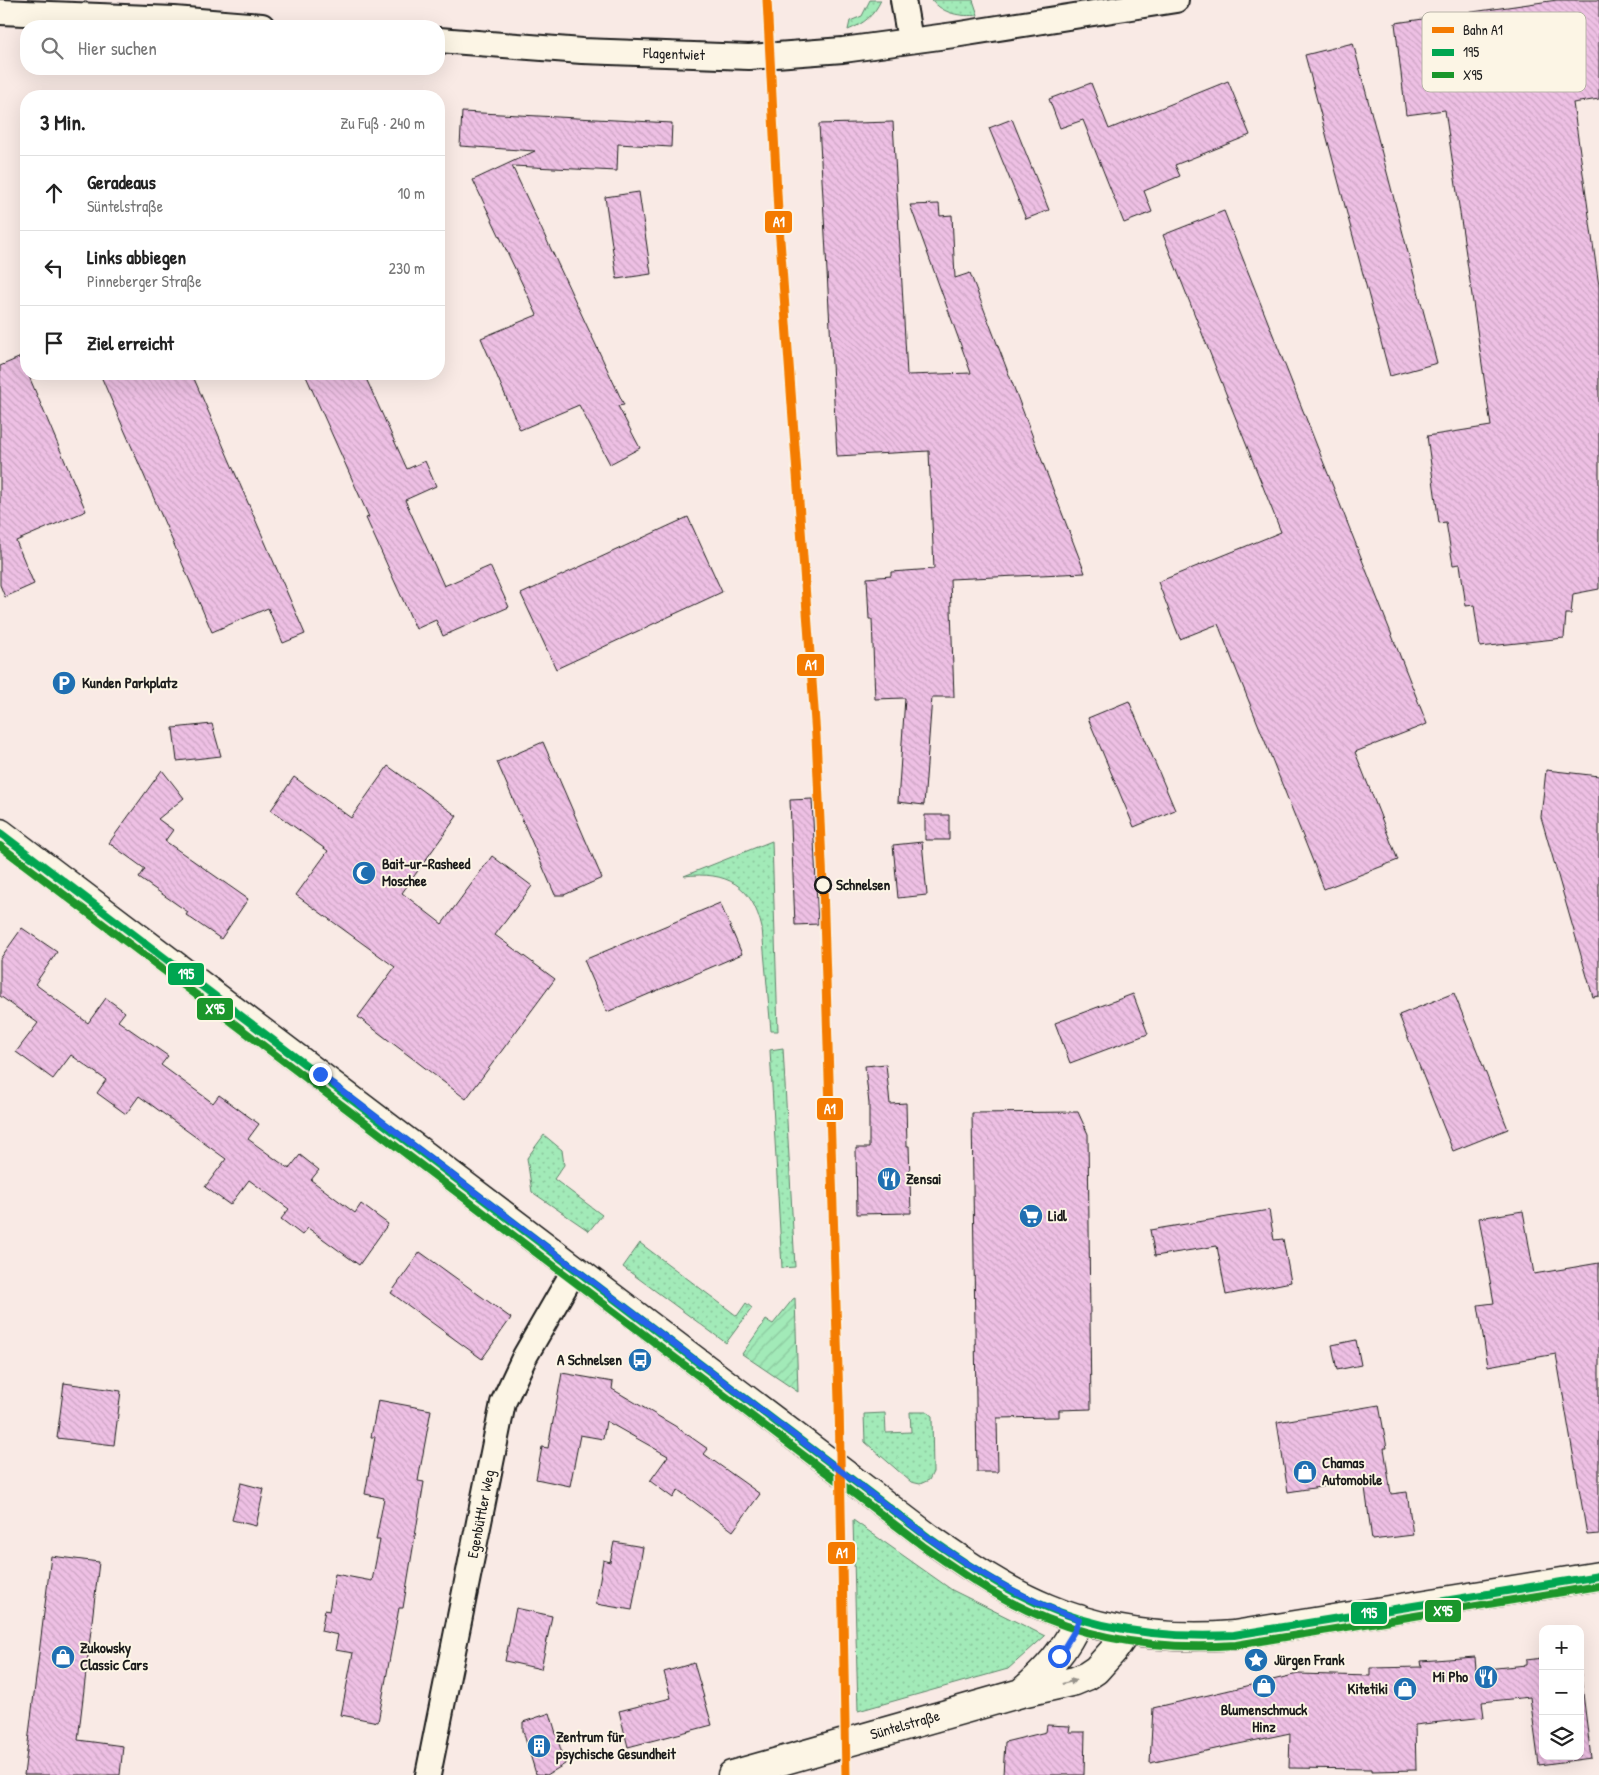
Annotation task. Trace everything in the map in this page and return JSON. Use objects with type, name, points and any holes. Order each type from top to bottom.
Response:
[{"type":"main road","points":[[0,833],[956,1557],[1021,1596],[1079,1619],[1127,1631],[1174,1636],[1212,1637],[1599,1576]]},
{"type":"main road","name":"Süntelstraße","points":[[1021,1693],[1053,1663],[1067,1643],[1079,1619]]},
{"type":"main road","name":"Süntelstraße","points":[[732,1775],[1021,1693],[1075,1681],[1096,1670],[1127,1631]]},
{"type":"street","points":[[903,0],[910,40]]},
{"type":"street","name":"Flagentwiet","points":[[445,40],[582,51],[749,57],[843,50],[1176,0]]},
{"type":"street","points":[[0,12],[173,10],[229,20]]},
{"type":"street","name":"Egenbüttler Weg","points":[[428,1775],[503,1403],[525,1356],[576,1269]]},
{"type":"green space","points":[[870,0],[881,0],[868,19],[848,30],[850,21],[862,16]]},
{"type":"green space","points":[[932,0],[973,0],[978,15],[953,13],[941,9]]},
{"type":"green space","points":[[772,841],[778,1031],[771,1031],[762,928],[752,901],[744,891],[725,879],[713,876],[684,876]]},
{"type":"green space","points":[[783,1048],[795,1267],[782,1268],[770,1050]]},
{"type":"green space","points":[[544,1135],[562,1150],[564,1165],[554,1179],[602,1215],[589,1231],[532,1192],[527,1158]]},
{"type":"green space","points":[[640,1243],[737,1316],[746,1303],[752,1308],[726,1343],[623,1267]]},
{"type":"green space","points":[[795,1298],[798,1392],[742,1354],[766,1320],[773,1324]]},
{"type":"green space","points":[[910,1412],[927,1412],[932,1416],[933,1472],[929,1480],[920,1484],[911,1482],[865,1442],[864,1414],[885,1413],[886,1433],[911,1432]]},
{"type":"green space","points":[[853,1520],[952,1590],[1045,1636],[1008,1669],[858,1711]]},
{"type":"building","points":[[1557,0],[1599,0],[1599,99],[1573,103],[1599,286],[1599,589],[1573,594],[1571,614],[1566,614],[1564,638],[1480,647],[1474,605],[1466,606],[1460,564],[1453,565],[1446,522],[1439,523],[1427,436],[1491,426],[1445,110],[1406,115],[1395,23],[1422,19],[1422,92],[1586,92],[1586,12],[1472,12]]},
{"type":"building","points":[[1353,43],[1437,363],[1390,376],[1305,55]]},
{"type":"building","points":[[1228,81],[1250,135],[1175,165],[1180,176],[1144,191],[1152,212],[1124,223],[1083,120],[1060,128],[1049,99],[1091,83],[1109,129]]},
{"type":"building","points":[[462,112],[672,123],[671,147],[618,144],[617,171],[512,166],[624,405],[618,406],[640,448],[610,464],[579,405],[520,430],[481,338],[537,315],[473,180],[535,151],[460,146]]},
{"type":"building","points":[[1012,119],[1049,210],[1026,219],[989,128]]},
{"type":"building","points":[[893,122],[907,375],[971,373],[910,205],[939,204],[940,216],[952,215],[955,278],[970,273],[1085,573],[950,579],[954,697],[932,697],[924,805],[898,802],[905,698],[875,699],[872,619],[869,619],[867,578],[891,576],[891,572],[934,569],[929,451],[837,456],[819,124]]},
{"type":"building","points":[[639,192],[651,274],[617,279],[605,197]]},
{"type":"building","points":[[1224,211],[1427,724],[1355,752],[1398,860],[1324,889],[1218,624],[1180,639],[1158,582],[1281,532],[1163,235]]},
{"type":"building","points":[[20,357],[20,380],[31,380],[86,511],[16,541],[34,584],[5,597],[0,585],[0,366]]},
{"type":"building","points":[[103,380],[195,380],[305,634],[283,643],[268,608],[212,632]]},
{"type":"building","points":[[308,380],[367,380],[407,469],[425,461],[436,486],[405,500],[444,586],[490,566],[509,607],[443,636],[436,620],[416,629],[366,518],[369,517]]},
{"type":"building","points":[[688,517],[722,592],[556,669],[521,594]]},
{"type":"building","points":[[1129,701],[1175,810],[1134,827],[1088,718]]},
{"type":"building","points":[[212,724],[221,756],[177,761],[173,728]]},
{"type":"building","points":[[543,742],[602,878],[564,895],[555,895],[497,762]]},
{"type":"building","points":[[388,766],[457,816],[402,893],[442,924],[492,856],[532,886],[495,935],[555,979],[466,1099],[358,1017],[395,967],[296,895],[328,851],[271,810],[294,777],[351,818]]},
{"type":"building","points":[[162,770],[184,798],[158,819],[173,830],[165,841],[248,899],[221,939],[186,915],[188,912],[139,878],[145,869],[109,843]]},
{"type":"building","points":[[1546,770],[1599,776],[1599,996],[1593,997],[1541,817]]},
{"type":"building","points":[[812,799],[818,924],[795,925],[790,800]]},
{"type":"building","points":[[925,815],[949,815],[949,840],[925,840]]},
{"type":"building","points":[[922,842],[927,895],[898,898],[893,845]]},
{"type":"building","points":[[720,903],[742,954],[607,1012],[584,960]]},
{"type":"building","points":[[22,928],[57,952],[35,984],[88,1023],[106,998],[125,1012],[118,1021],[168,1056],[161,1065],[213,1103],[219,1095],[259,1124],[248,1139],[289,1169],[300,1155],[319,1170],[311,1180],[355,1213],[361,1204],[388,1224],[359,1265],[308,1228],[302,1235],[281,1219],[289,1209],[249,1180],[230,1205],[205,1187],[226,1159],[139,1096],[126,1114],[97,1093],[106,1080],[71,1055],[53,1079],[16,1052],[38,1023],[0,996],[0,959]]},
{"type":"building","points":[[1454,993],[1508,1129],[1453,1151],[1399,1015]]},
{"type":"building","points":[[1133,994],[1148,1034],[1070,1063],[1055,1023]]},
{"type":"building","points":[[886,1064],[890,1104],[906,1103],[911,1213],[857,1214],[856,1148],[869,1148],[869,1104],[865,1066]]},
{"type":"building","name":"Lidl","points":[[1078,1112],[1088,1134],[1091,1409],[1059,1410],[1059,1417],[997,1418],[998,1472],[977,1472],[972,1113]]},
{"type":"building","points":[[1269,1210],[1274,1240],[1283,1239],[1291,1282],[1226,1295],[1217,1246],[1155,1256],[1150,1230]]},
{"type":"building","points":[[1523,1211],[1534,1274],[1599,1263],[1599,1534],[1587,1535],[1556,1354],[1488,1366],[1478,1305],[1494,1303],[1479,1218]]},
{"type":"building","points":[[420,1252],[511,1318],[482,1359],[391,1293]]},
{"type":"building","points":[[1356,1340],[1361,1365],[1337,1370],[1332,1345]]},
{"type":"building","points":[[562,1373],[613,1382],[612,1389],[675,1426],[708,1449],[704,1454],[760,1494],[733,1531],[678,1490],[673,1498],[650,1481],[668,1456],[606,1421],[603,1439],[580,1435],[570,1486],[536,1479],[542,1447],[548,1448]]},
{"type":"building","points":[[64,1383],[121,1391],[114,1445],[57,1438]]},
{"type":"building","points":[[378,1400],[431,1410],[418,1481],[424,1482],[403,1608],[399,1608],[378,1722],[341,1715],[353,1653],[335,1650],[338,1635],[321,1631],[325,1610],[329,1611],[335,1574],[372,1581],[380,1540],[376,1540],[384,1498],[365,1494],[375,1437],[371,1437]]},
{"type":"building","points":[[1379,1405],[1387,1448],[1384,1448],[1391,1494],[1407,1492],[1413,1535],[1372,1540],[1364,1480],[1288,1492],[1277,1422]]},
{"type":"building","points":[[241,1483],[264,1489],[256,1526],[232,1520]]},
{"type":"building","points":[[614,1542],[643,1547],[632,1610],[596,1604],[603,1560],[610,1562]]},
{"type":"building","name":"Zukowsky Classic Cars","points":[[51,1556],[99,1562],[78,1740],[123,1746],[120,1775],[24,1775]]},
{"type":"building","points":[[516,1608],[552,1616],[541,1669],[505,1661]]},
{"type":"building","points":[[1475,1657],[1476,1670],[1526,1665],[1526,1660],[1539,1658],[1539,1760],[1576,1760],[1539,1765],[1530,1697],[1482,1702],[1484,1717],[1415,1725],[1416,1770],[1372,1771],[1372,1769],[1289,1768],[1290,1733],[1150,1763],[1153,1708],[1298,1674],[1370,1676],[1370,1668],[1422,1667],[1421,1661]]},
{"type":"building","points":[[694,1663],[712,1725],[628,1747],[619,1711],[671,1698],[664,1672]]},
{"type":"building","points":[[1584,1701],[1591,1758],[1584,1759]]},
{"type":"building","name":"Zentrum für psychische Gesundheit","points":[[550,1713],[565,1764],[547,1775],[536,1774],[523,1731],[523,1722]]},
{"type":"building","points":[[1047,1725],[1070,1726],[1069,1732],[1085,1732],[1084,1775],[1003,1775],[1005,1742],[1046,1732]]},
{"type":"rail line","name":"A1","points":[[767,0],[778,212],[816,736],[823,884],[839,1402],[846,1775]]},
{"type":"transit line","name":"195","points":[[0,833],[929,1538],[1016,1593],[1068,1615],[1095,1623],[1150,1633],[1206,1636],[1234,1635],[1599,1576]]},
{"type":"transit line","name":"X95","points":[[0,846],[923,1546],[961,1572],[1027,1610],[1077,1629],[1129,1641],[1182,1646],[1236,1645],[1599,1586]]},
{"type":"place","name":"Kunden Parkplatz","points":[[64,683]]},
{"type":"place","name":"Bait-ur-Rasheed Moschee","points":[[364,873]]},
{"type":"place","name":"Schnelsen","points":[[823,885]]},
{"type":"place","name":"Zensai","points":[[889,1179]]},
{"type":"place","name":"Lidl","points":[[1031,1216]]},
{"type":"place","name":"A Schnelsen","points":[[640,1360]]},
{"type":"place","name":"Chamas Automobile","points":[[1305,1472]]},
{"type":"place","name":"Zukowsky Classic Cars","points":[[63,1657]]},
{"type":"place","name":"Jürgen Frank","points":[[1256,1660]]},
{"type":"place","name":"Mi Pho","points":[[1486,1677]]},
{"type":"place","name":"Blumenschmuck Hinz","points":[[1264,1686]]},
{"type":"place","name":"Kitetiki","points":[[1405,1689]]},
{"type":"place","name":"Zentrum für psychische Gesundheit","points":[[539,1746]]},
{"type":"route","points":[[320,1074],[929,1538],[962,1561],[1021,1596],[1079,1619],[1075,1630],[1059,1656]]}]
